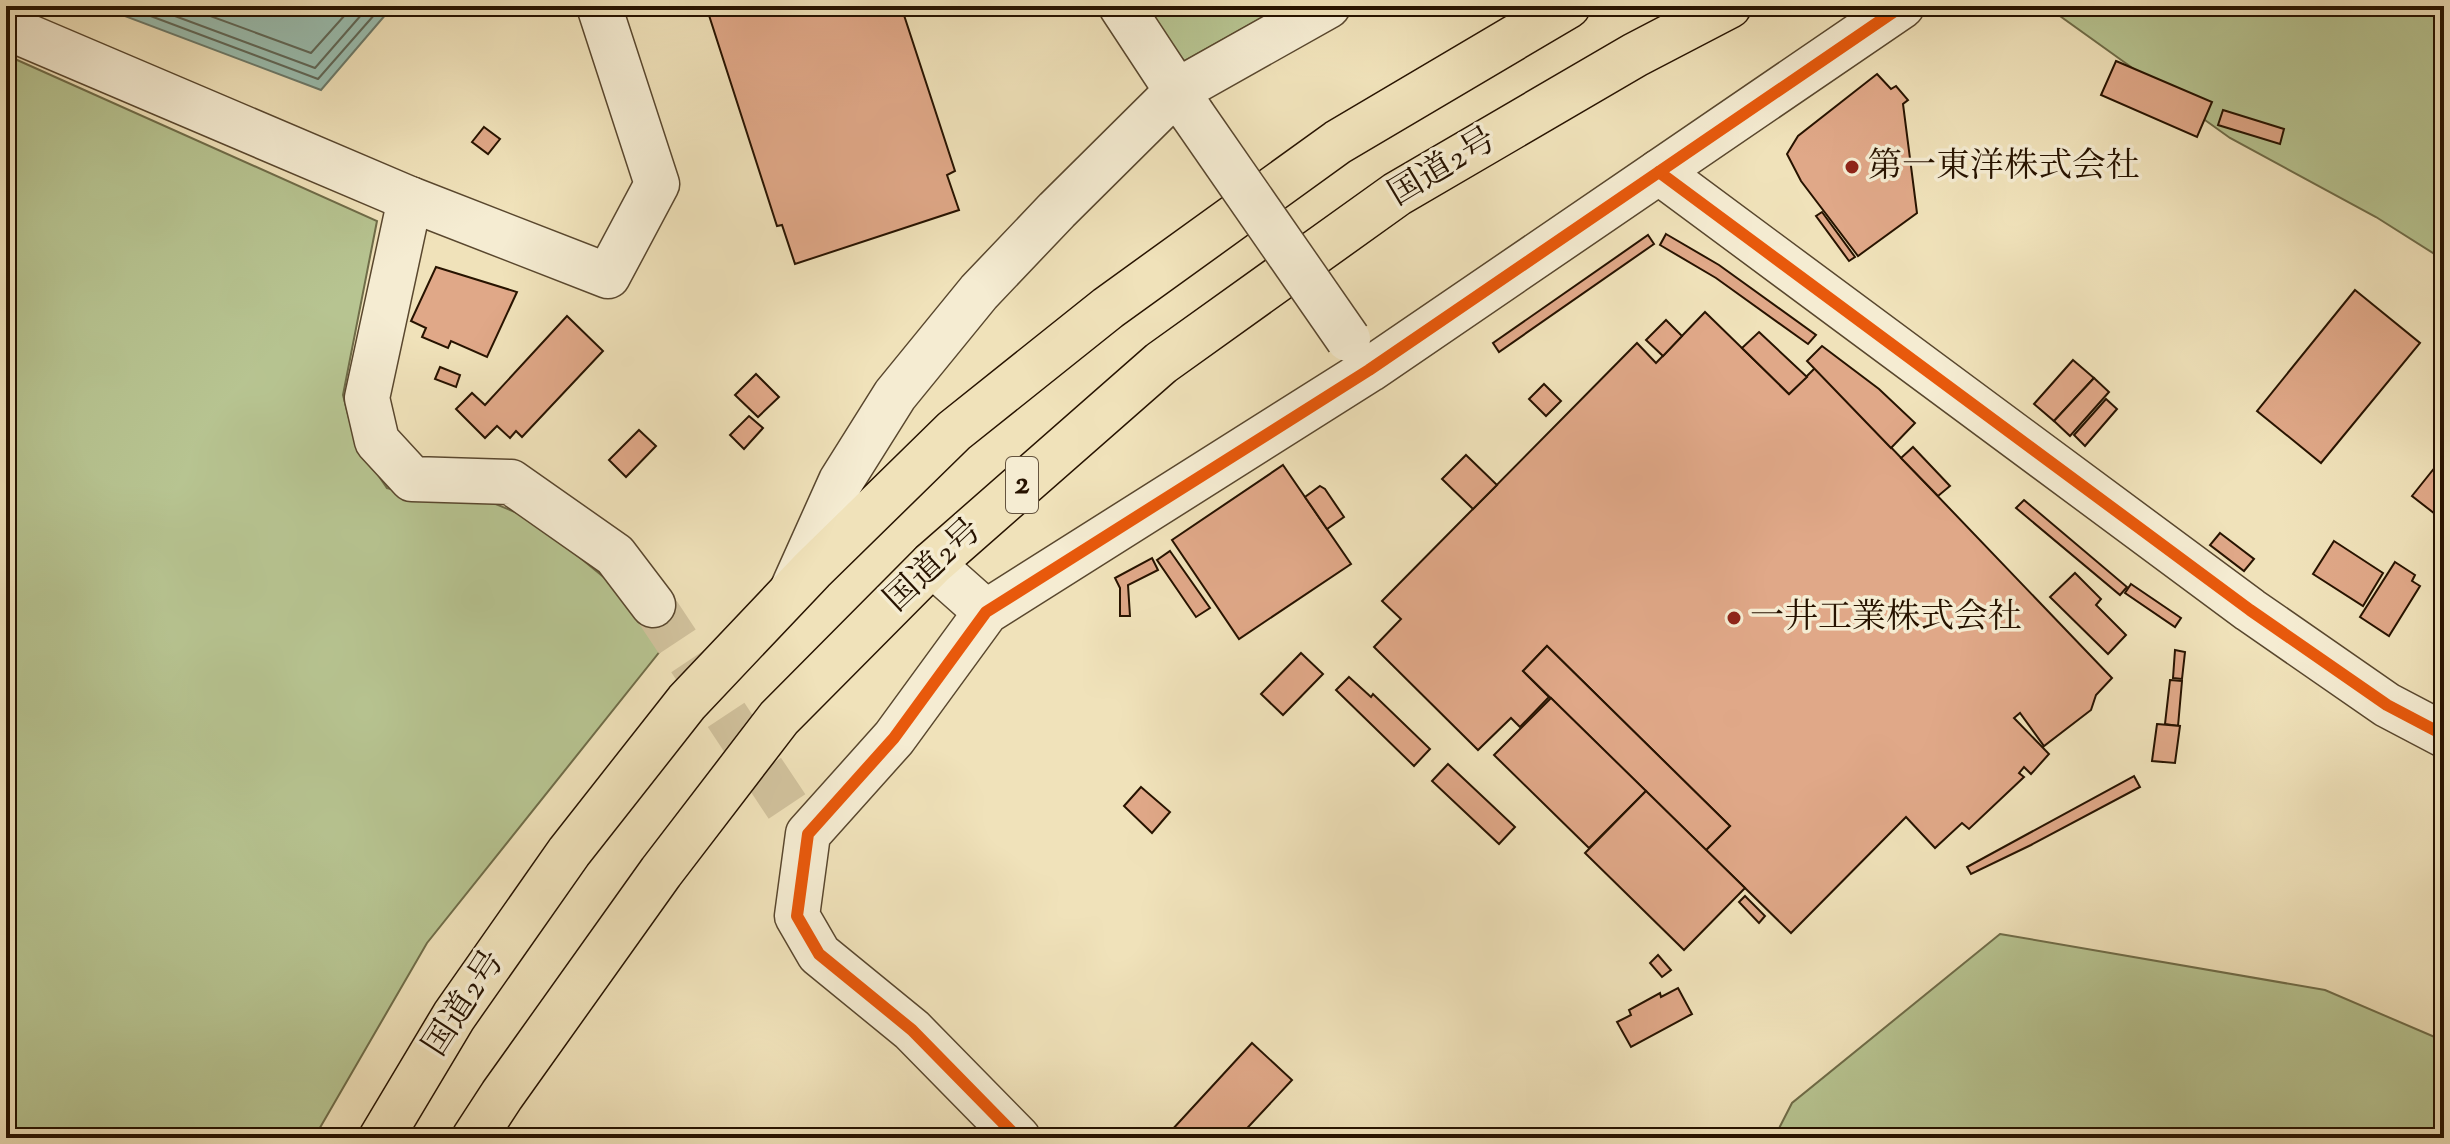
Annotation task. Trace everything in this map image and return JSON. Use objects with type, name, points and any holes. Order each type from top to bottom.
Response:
[{"type":"highway","name":"国道2号","points":[[381,1138],[454,1016],[569,852],[687,702],[790,594],[954,431],[1108,308],[1338,142],[1568,6]]},
{"type":"highway","name":"国道2号","points":[[474,1138],[661,872],[779,718],[932,564],[1161,363],[1397,194],[1635,55],[1729,6]]},
{"type":"highway","points":[[488,1138],[502,1095]]},
{"type":"street","points":[[6,27],[410,199],[608,276],[657,184],[599,6]]},
{"type":"street","points":[[1121,6],[1359,354]]},
{"type":"street","points":[[790,594],[841,481],[895,395],[979,292],[1184,102],[1328,6]]},
{"type":"street","points":[[1018,1138],[912,1030],[819,954],[797,916],[798,821],[894,738],[986,612],[1359,354],[1659,172],[1902,6]]},
{"type":"street","points":[[1659,172],[2250,610],[2387,705],[2444,735]]},
{"type":"street","points":[[410,199],[367,398],[377,441],[412,479],[511,482],[615,555],[653,605]]},
{"type":"street","points":[[932,564],[986,612]]},
{"type":"green space","points":[[1143,6],[1283,6],[1184,61]]},
{"type":"green space","points":[[2046,6],[2444,6],[2444,260],[2376,217],[2230,138]]},
{"type":"green space","points":[[6,55],[377,221],[343,395],[355,441],[387,488],[426,497],[479,497],[534,520],[628,597],[661,650],[427,943],[314,1138],[6,1138]]},
{"type":"green space","points":[[2000,934],[2325,990],[2444,1041],[2444,1138],[1774,1138],[1792,1103]]},
{"type":"water","points":[[114,6],[393,6],[321,90],[122,15]]},
{"type":"building","points":[[706,6],[901,6],[955,171],[947,175],[959,210],[795,264],[782,225],[777,226]]},
{"type":"building","points":[[2116,61],[2212,102],[2197,137],[2101,95]]},
{"type":"building","name":"第一東洋株式会社","points":[[1877,74],[1891,89],[1896,86],[1908,100],[1903,104],[1917,213],[1858,256],[1801,181],[1787,154],[1798,136]]},
{"type":"building","points":[[2223,110],[2284,129],[2280,144],[2218,125]]},
{"type":"building","points":[[484,127],[500,139],[488,154],[472,142]]},
{"type":"building","points":[[1822,212],[1855,257],[1849,261],[1816,216]]},
{"type":"building","points":[[1666,234],[1719,265],[1816,335],[1808,344],[1716,278],[1660,245]]},
{"type":"building","points":[[1648,235],[1654,244],[1499,352],[1493,343]]},
{"type":"building","points":[[436,267],[517,292],[487,357],[451,341],[448,348],[422,337],[426,328],[411,321]]},
{"type":"building","points":[[2355,290],[2420,343],[2321,463],[2257,411]]},
{"type":"building","points":[[1705,312],[1789,394],[1815,368],[2112,678],[2096,695],[2091,710],[2044,746],[2020,713],[2014,718],[2049,754],[2031,774],[2024,767],[2019,773],[2024,777],[1969,829],[1962,823],[1935,848],[1906,817],[1791,933],[1706,850],[1730,826],[1547,646],[1523,671],[1549,697],[1520,727],[1511,718],[1478,750],[1374,647],[1401,619],[1382,601],[1637,343],[1656,363]]},
{"type":"building","points":[[567,316],[603,351],[522,437],[516,431],[510,438],[497,426],[485,438],[456,409],[472,393],[485,405]]},
{"type":"building","points":[[1666,320],[1682,336],[1663,356],[1646,340]]},
{"type":"building","points":[[1759,332],[1807,377],[1789,394],[1742,348]]},
{"type":"building","points":[[1822,346],[1879,389],[1915,423],[1891,448],[1807,361]]},
{"type":"building","points":[[2073,360],[2094,378],[2054,421],[2034,404]]},
{"type":"building","points":[[440,367],[460,375],[456,387],[435,379]]},
{"type":"building","points":[[756,374],[779,397],[758,417],[735,395]]},
{"type":"building","points":[[2094,378],[2109,392],[2070,436],[2054,421]]},
{"type":"building","points":[[1544,384],[1561,401],[1546,416],[1529,399]]},
{"type":"building","points":[[2106,399],[2117,409],[2085,446],[2074,435]]},
{"type":"building","points":[[749,416],[763,428],[744,449],[730,435]]},
{"type":"building","points":[[639,430],[656,446],[626,477],[609,460]]},
{"type":"building","points":[[1913,447],[1950,486],[1938,496],[1901,458]]},
{"type":"building","points":[[1466,455],[1497,485],[1473,509],[1442,479]]},
{"type":"building","points":[[2444,456],[2444,521],[2412,496]]},
{"type":"building","points":[[1283,465],[1351,564],[1239,639],[1172,540]]},
{"type":"building","points":[[1320,486],[1344,517],[1327,529],[1305,497]]},
{"type":"building","points":[[2024,500],[2127,587],[2120,595],[2016,508]]},
{"type":"building","points":[[2220,533],[2254,559],[2244,571],[2210,545]]},
{"type":"building","points":[[2334,541],[2383,573],[2363,606],[2313,574]]},
{"type":"building","points":[[1170,551],[1210,608],[1196,617],[1157,560]]},
{"type":"building","points":[[1152,558],[1158,570],[1128,585],[1130,616],[1120,616],[1120,588],[1115,578]]},
{"type":"building","points":[[2395,562],[2415,575],[2412,581],[2420,586],[2389,636],[2360,617]]},
{"type":"building","points":[[2075,573],[2101,599],[2096,605],[2126,635],[2108,654],[2050,597]]},
{"type":"building","points":[[2131,584],[2181,618],[2175,627],[2125,593]]},
{"type":"building","points":[[1547,646],[1730,826],[1706,850],[1523,671]]},
{"type":"building","points":[[2175,650],[2185,652],[2182,679],[2173,678]]},
{"type":"building","points":[[1301,653],[1323,674],[1283,715],[1261,694]]},
{"type":"building","points":[[1349,677],[1371,697],[1373,694],[1430,749],[1414,766],[1336,690]]},
{"type":"building","points":[[2170,680],[2182,681],[2178,726],[2165,724]]},
{"type":"building","points":[[1551,698],[1646,791],[1589,848],[1494,755]]},
{"type":"building","points":[[2157,724],[2180,726],[2175,763],[2152,761]]},
{"type":"building","points":[[1448,764],[1515,827],[1499,844],[1432,781]]},
{"type":"building","points":[[2134,776],[2140,787],[1971,874],[1967,867]]},
{"type":"building","points":[[1141,787],[1170,812],[1152,833],[1124,806]]},
{"type":"building","points":[[1646,791],[1745,888],[1684,950],[1585,853]]},
{"type":"building","points":[[1745,896],[1765,916],[1759,923],[1739,902]]},
{"type":"building","points":[[1658,955],[1671,970],[1662,977],[1650,963]]},
{"type":"building","points":[[1678,988],[1692,1014],[1631,1047],[1617,1022],[1631,1015],[1629,1010],[1660,993],[1661,997]]},
{"type":"building","points":[[1252,1043],[1292,1080],[1238,1138],[1176,1138],[1170,1132]]},
{"type":"tunnel","points":[[653,605],[788,808]]},
{"type":"cycle path","points":[[1018,1138],[912,1030],[819,954],[797,916],[808,834],[894,738],[986,612],[1369,370],[1902,6]]},
{"type":"cycle path","points":[[1659,172],[2250,610],[2387,705],[2444,735]]},
{"type":"place","name":"第一東洋株式会社","points":[[1852,167]]},
{"type":"place","name":"一井工業株式会社","points":[[1734,618]]}]
